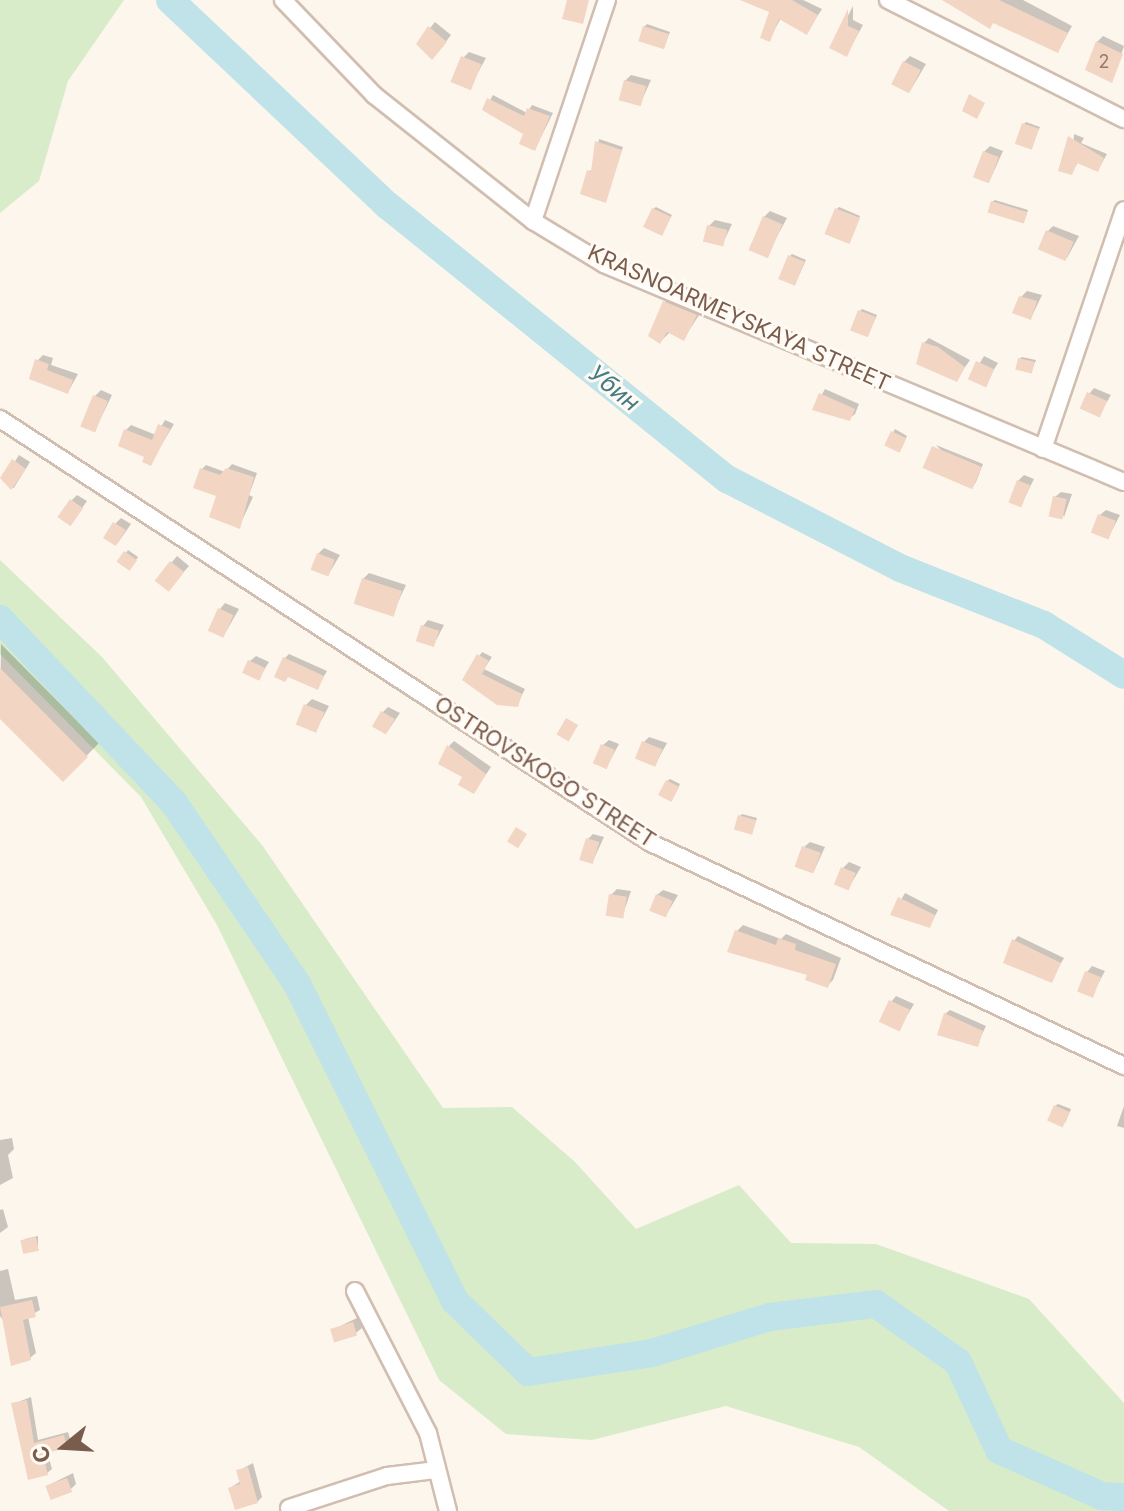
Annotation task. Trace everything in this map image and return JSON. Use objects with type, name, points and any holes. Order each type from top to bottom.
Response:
[{"type":"street","name":"KRASNOARMEYSKAYA STREET","points":[[283,0],[374,95],[533,221],[604,264],[1124,482]]},
{"type":"street","points":[[533,221],[607,0]]},
{"type":"street","points":[[888,0],[1124,119]]},
{"type":"street","points":[[1043,449],[1124,210]]},
{"type":"street","name":"OSTROVSKOGO STREET","points":[[0,419],[651,843],[1124,1066]]},
{"type":"street","points":[[355,1291],[428,1433],[435,1470],[448,1511]]},
{"type":"street","points":[[289,1508],[387,1476],[435,1470]]},
{"type":"green space","points":[[0,0],[124,0],[68,81],[39,181],[0,213]]},
{"type":"green space","points":[[0,560],[102,657],[262,845],[443,1108],[512,1107],[575,1162],[636,1229],[739,1185],[791,1243],[876,1244],[1029,1299],[1124,1403],[1124,1511],[949,1511],[859,1447],[726,1406],[592,1440],[506,1434],[439,1380],[217,925],[141,797],[0,654]]},
{"type":"building","points":[[567,0],[589,0],[583,24],[562,19]]},
{"type":"building","points":[[740,0],[792,0],[818,15],[807,35],[779,19],[770,42],[760,38],[769,12]]},
{"type":"building","points":[[942,0],[999,0],[1068,33],[1058,53],[993,23],[990,29]]},
{"type":"building","points":[[848,9],[848,26],[859,31],[847,57],[829,48]]},
{"type":"building","points":[[428,26],[447,42],[432,60],[416,44]]},
{"type":"building","points":[[643,26],[669,34],[664,49],[638,41]]},
{"type":"building","points":[[1096,41],[1123,54],[1112,83],[1085,70]]},
{"type":"building","points":[[461,56],[481,64],[471,90],[451,82]]},
{"type":"building","points":[[903,61],[921,70],[909,93],[891,84]]},
{"type":"building","points":[[624,80],[646,86],[641,106],[619,100]]},
{"type":"building","points":[[969,94],[985,103],[977,119],[962,111]]},
{"type":"building","points":[[487,98],[524,116],[527,108],[550,116],[535,151],[519,144],[523,134],[482,110]]},
{"type":"building","points":[[1022,123],[1039,129],[1032,150],[1015,144]]},
{"type":"building","points":[[1068,136],[1104,158],[1098,172],[1077,163],[1072,175],[1058,171]]},
{"type":"building","points":[[595,141],[622,150],[606,203],[580,194],[587,170],[591,172]]},
{"type":"building","points":[[983,151],[999,157],[989,183],[973,177]]},
{"type":"building","points":[[991,201],[1027,212],[1024,224],[987,212]]},
{"type":"building","points":[[652,208],[671,217],[662,236],[643,227]]},
{"type":"building","points":[[835,208],[860,218],[850,244],[825,234]]},
{"type":"building","points":[[763,216],[782,224],[768,258],[749,250]]},
{"type":"building","points":[[707,225],[727,230],[723,247],[703,241]]},
{"type":"building","points":[[1046,230],[1074,242],[1065,261],[1038,249]]},
{"type":"building","points":[[788,255],[805,262],[795,286],[778,279]]},
{"type":"building","points":[[1019,296],[1037,301],[1031,320],[1012,313]]},
{"type":"building","points":[[663,301],[697,315],[684,341],[667,332],[660,344],[648,336]]},
{"type":"building","points":[[858,310],[876,317],[868,337],[850,331]]},
{"type":"building","points":[[922,342],[938,347],[965,367],[957,382],[916,364]]},
{"type":"building","points":[[1018,358],[1035,362],[1032,374],[1015,370]]},
{"type":"building","points":[[35,359],[49,364],[47,370],[73,380],[68,394],[29,379]]},
{"type":"building","points":[[976,361],[994,369],[986,387],[968,379]]},
{"type":"building","points":[[1087,392],[1107,401],[1100,417],[1080,408]]},
{"type":"building","points":[[819,393],[855,409],[850,421],[812,410]]},
{"type":"building","points":[[93,395],[108,401],[95,433],[80,427]]},
{"type":"building","points":[[158,424],[170,429],[151,466],[142,462],[144,457],[118,446],[124,429],[152,440]]},
{"type":"building","points":[[891,431],[906,438],[900,453],[884,446]]},
{"type":"building","points":[[932,446],[982,467],[972,489],[923,468]]},
{"type":"building","points":[[12,459],[26,469],[11,490],[0,478]]},
{"type":"building","points":[[200,468],[220,475],[226,468],[254,477],[240,529],[209,517],[216,496],[193,488]]},
{"type":"building","points":[[1017,480],[1030,485],[1021,507],[1008,502]]},
{"type":"building","points":[[1053,496],[1067,499],[1062,519],[1049,517]]},
{"type":"building","points":[[70,499],[83,508],[70,526],[57,517]]},
{"type":"building","points":[[1098,514],[1116,521],[1109,539],[1091,533]]},
{"type":"building","points":[[113,522],[126,530],[116,546],[103,538]]},
{"type":"building","points":[[124,551],[137,560],[130,571],[117,562]]},
{"type":"building","points":[[317,553],[335,560],[328,577],[311,570]]},
{"type":"building","points":[[170,561],[184,572],[169,592],[155,581]]},
{"type":"building","points":[[362,578],[402,591],[394,617],[354,604]]},
{"type":"building","points":[[218,608],[234,615],[223,638],[208,631]]},
{"type":"building","points":[[421,625],[439,631],[434,647],[416,641]]},
{"type":"building","points":[[477,654],[489,661],[482,674],[522,694],[518,707],[497,705],[462,680]]},
{"type":"building","points":[[283,657],[324,676],[318,690],[288,677],[285,682],[274,677]]},
{"type":"building","points":[[248,660],[265,668],[259,681],[242,673]]},
{"type":"building","points":[[0,668],[88,757],[63,782],[0,719]]},
{"type":"building","points":[[304,704],[324,712],[316,733],[296,724]]},
{"type":"building","points":[[381,711],[395,719],[386,735],[372,727]]},
{"type":"building","points":[[566,718],[578,725],[569,741],[556,734]]},
{"type":"building","points":[[642,741],[662,749],[655,767],[635,759]]},
{"type":"building","points":[[601,744],[615,750],[607,769],[593,763]]},
{"type":"building","points":[[447,745],[486,774],[474,794],[458,785],[462,777],[438,764]]},
{"type":"building","points":[[666,780],[679,787],[671,802],[658,795]]},
{"type":"building","points":[[738,815],[756,820],[752,835],[734,829]]},
{"type":"building","points":[[516,827],[527,834],[518,848],[507,841]]},
{"type":"building","points":[[586,838],[599,842],[593,864],[579,860]]},
{"type":"building","points":[[802,846],[821,853],[813,874],[794,867]]},
{"type":"building","points":[[841,867],[856,873],[849,891],[834,885]]},
{"type":"building","points":[[609,894],[627,897],[623,919],[606,916]]},
{"type":"building","points":[[656,894],[673,901],[666,917],[649,911]]},
{"type":"building","points":[[898,897],[935,915],[930,928],[890,915]]},
{"type":"building","points":[[735,930],[776,945],[778,938],[796,944],[795,950],[836,964],[828,988],[805,980],[807,975],[727,952]]},
{"type":"building","points":[[1012,939],[1061,963],[1052,983],[1003,963]]},
{"type":"building","points":[[1085,971],[1101,977],[1093,998],[1077,992]]},
{"type":"building","points":[[889,1000],[910,1010],[900,1031],[879,1022]]},
{"type":"building","points":[[944,1013],[983,1031],[978,1047],[937,1035]]},
{"type":"building","points":[[1054,1105],[1070,1112],[1063,1127],[1047,1121]]},
{"type":"building","points":[[36,1237],[39,1251],[23,1254],[20,1240]]},
{"type":"building","points":[[32,1300],[36,1317],[23,1320],[31,1360],[11,1366],[0,1307]]},
{"type":"building","points":[[353,1322],[357,1335],[334,1342],[330,1329]]},
{"type":"building","points":[[27,1400],[34,1443],[64,1435],[67,1448],[43,1454],[48,1475],[28,1480],[11,1403]]},
{"type":"building","points":[[248,1467],[258,1503],[235,1510],[228,1488],[240,1484],[236,1470]]},
{"type":"building","points":[[67,1478],[72,1492],[51,1500],[45,1486]]},
{"type":"waterway","name":"Убин","points":[[170,0],[387,205],[727,479],[900,568],[1044,625],[1124,675]]},
{"type":"waterway","points":[[0,619],[174,803],[297,984],[455,1301],[528,1372],[652,1353],[770,1317],[876,1304],[958,1362],[999,1450],[1102,1496],[1124,1497]]}]
